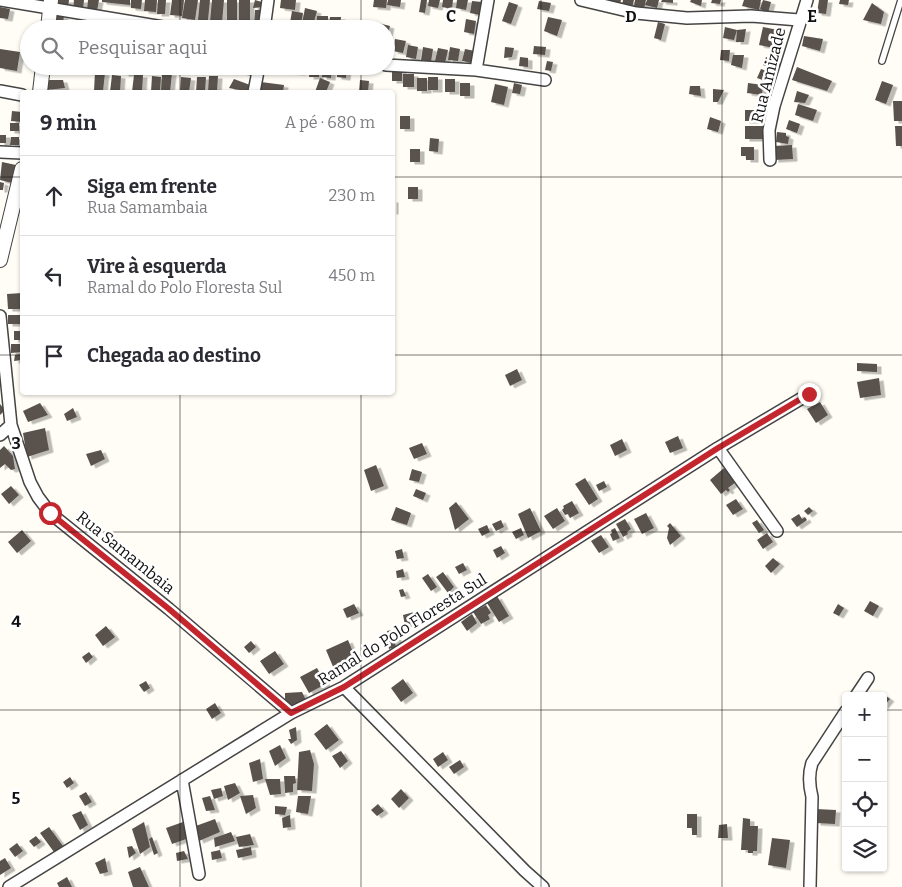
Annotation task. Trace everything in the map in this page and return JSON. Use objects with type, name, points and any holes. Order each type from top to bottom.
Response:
[{"type":"street","points":[[1,0],[51,4],[131,20]]},
{"type":"street","points":[[265,20],[268,0]]},
{"type":"street","points":[[476,70],[488,0]]},
{"type":"street","points":[[581,0],[636,13],[687,18],[751,16],[800,20]]},
{"type":"street","name":"Rua Amizade","points":[[770,160],[770,130],[774,106],[807,0]]},
{"type":"street","points":[[49,20],[51,4]]},
{"type":"street","points":[[395,65],[476,70],[545,80]]},
{"type":"street","points":[[40,90],[42,75]]},
{"type":"street","points":[[254,90],[257,75]]},
{"type":"street","points":[[0,91],[20,95]]},
{"type":"street","points":[[0,152],[20,153]]},
{"type":"street","points":[[0,260],[20,177]]},
{"type":"street","name":"Rua Samambaia","points":[[0,316],[11,425],[30,482],[38,497],[50,513],[169,609],[291,713]]},
{"type":"street","name":"Ramal do Polo Floresta Sul","points":[[10,887],[291,713],[344,687],[718,448],[809,394]]},
{"type":"street","points":[[0,435],[11,425]]},
{"type":"street","points":[[718,448],[777,531]]},
{"type":"street","points":[[859,692],[868,678]]},
{"type":"street","points":[[344,687],[543,887]]},
{"type":"street","points":[[810,887],[812,806],[809,782],[810,771],[812,763],[842,717]]},
{"type":"street","points":[[182,780],[199,874]]},
{"type":"lane","points":[[882,61],[901,0]]},
{"type":"building","points":[[59,0],[69,0],[68,9],[58,8]]},
{"type":"building","points":[[74,0],[84,0],[83,9],[73,8]]},
{"type":"building","points":[[88,0],[99,0],[97,11],[87,10]]},
{"type":"building","points":[[102,0],[130,0],[130,5],[102,2]]},
{"type":"building","points":[[131,0],[142,0],[141,9],[131,8]]},
{"type":"building","points":[[145,0],[157,0],[156,12],[144,11]]},
{"type":"building","points":[[158,0],[166,0],[165,14],[157,14]]},
{"type":"building","points":[[172,0],[184,0],[182,16],[170,15]]},
{"type":"building","points":[[185,0],[198,0],[195,20],[182,18]]},
{"type":"building","points":[[200,0],[210,0],[208,20],[198,20]]},
{"type":"building","points":[[212,0],[224,0],[222,20],[210,20]]},
{"type":"building","points":[[227,0],[237,0],[237,20],[227,20]]},
{"type":"building","points":[[239,0],[250,0],[250,20],[239,20]]},
{"type":"building","points":[[255,0],[265,3],[265,7],[253,8]]},
{"type":"building","points":[[281,0],[296,0],[295,10],[280,8]]},
{"type":"building","points":[[374,0],[387,0],[386,8],[373,7]]},
{"type":"building","points":[[388,0],[401,0],[400,7],[387,5]]},
{"type":"building","points":[[421,0],[427,0],[425,13],[419,12]]},
{"type":"building","points":[[429,0],[440,0],[438,8],[428,6]]},
{"type":"building","points":[[443,0],[453,0],[452,9],[442,7]]},
{"type":"building","points":[[457,0],[468,0],[466,10],[456,8]]},
{"type":"building","points":[[608,0],[621,0],[620,4]]},
{"type":"building","points":[[623,0],[634,0],[632,8],[622,5]]},
{"type":"building","points":[[635,0],[646,0],[644,9],[634,6]]},
{"type":"building","points":[[647,0],[659,0],[657,8],[645,5]]},
{"type":"building","points":[[662,0],[673,0],[673,3],[661,2]]},
{"type":"building","points":[[691,0],[702,0],[701,6],[690,2]]},
{"type":"building","points":[[712,0],[721,0],[720,4],[711,3]]},
{"type":"building","points":[[744,0],[761,0],[759,10],[742,6]]},
{"type":"building","points":[[763,0],[771,2],[768,13],[760,9]]},
{"type":"building","points":[[819,0],[828,0],[826,14],[817,13]]},
{"type":"building","points":[[840,0],[849,0],[848,5],[839,4]]},
{"type":"building","points":[[472,1],[482,2],[480,15],[470,13]]},
{"type":"building","points":[[539,1],[551,3],[549,11],[537,9]]},
{"type":"building","points":[[509,2],[518,5],[511,24],[502,21]]},
{"type":"building","points":[[872,3],[884,12],[881,24],[863,20]]},
{"type":"building","points":[[0,7],[10,9],[8,19],[0,18]]},
{"type":"building","points":[[305,8],[317,11],[314,20],[303,20]]},
{"type":"building","points":[[255,10],[264,10],[263,20],[254,20]]},
{"type":"building","points":[[292,11],[303,13],[302,20],[290,20]]},
{"type":"building","points":[[54,15],[64,16],[63,20],[53,20]]},
{"type":"building","points":[[317,16],[328,16],[328,20],[317,20]]},
{"type":"building","points":[[330,17],[341,17],[341,20],[330,20]]},
{"type":"building","points":[[548,17],[562,20],[557,36],[544,31]]},
{"type":"building","points":[[466,19],[476,21],[474,34],[464,32]]},
{"type":"building","points":[[658,22],[665,24],[661,40],[654,38]]},
{"type":"building","points":[[725,27],[737,30],[734,40],[723,38]]},
{"type":"building","points":[[763,27],[778,30],[774,48],[759,45]]},
{"type":"building","points":[[746,29],[744,42],[736,42],[737,30]]},
{"type":"building","points":[[804,36],[823,39],[820,51],[802,46]]},
{"type":"building","points":[[395,39],[406,41],[403,53],[395,51]]},
{"type":"building","points":[[408,45],[418,47],[416,59],[406,57]]},
{"type":"building","points":[[534,46],[546,47],[545,55],[533,54]]},
{"type":"building","points":[[423,47],[433,49],[431,62],[421,60]]},
{"type":"building","points":[[450,47],[460,49],[458,61],[448,60]]},
{"type":"building","points":[[505,47],[514,48],[512,57],[504,58]]},
{"type":"building","points":[[438,48],[448,50],[445,63],[435,61]]},
{"type":"building","points":[[0,49],[20,52],[17,71],[0,68]]},
{"type":"building","points":[[465,49],[475,51],[472,63],[462,61]]},
{"type":"building","points":[[721,50],[730,50],[729,61],[720,60]]},
{"type":"building","points":[[733,55],[744,55],[742,68],[731,65]]},
{"type":"building","points":[[520,57],[528,58],[528,67],[519,66]]},
{"type":"building","points":[[766,57],[781,63],[778,71],[763,65]]},
{"type":"building","points":[[547,61],[553,62],[551,71],[545,70]]},
{"type":"building","points":[[797,67],[832,81],[827,91],[792,80]]},
{"type":"building","points":[[395,69],[402,69],[402,81],[392,81]]},
{"type":"building","points":[[761,69],[780,76],[776,85],[757,78]]},
{"type":"building","points":[[403,74],[414,74],[414,87],[403,87]]},
{"type":"building","points":[[95,75],[105,75],[103,90],[94,90]]},
{"type":"building","points":[[112,75],[121,76],[120,90],[110,90]]},
{"type":"building","points":[[134,75],[143,75],[142,90],[132,90]]},
{"type":"building","points":[[162,75],[172,75],[170,90],[161,90]]},
{"type":"building","points":[[309,75],[319,75],[319,77],[309,77]]},
{"type":"building","points":[[322,75],[331,75],[331,78],[322,77]]},
{"type":"building","points":[[337,75],[346,75],[346,78],[337,77]]},
{"type":"building","points":[[152,76],[161,77],[160,90],[151,90]]},
{"type":"building","points":[[209,76],[218,76],[217,90],[208,90]]},
{"type":"building","points":[[181,77],[191,78],[189,90],[180,90]]},
{"type":"building","points":[[197,77],[206,77],[205,90],[196,90]]},
{"type":"building","points":[[428,77],[438,77],[438,90],[428,90]]},
{"type":"building","points":[[320,78],[330,82],[327,90],[316,90]]},
{"type":"building","points":[[417,78],[427,78],[427,91],[417,91]]},
{"type":"building","points":[[234,79],[250,85],[250,90],[229,88]]},
{"type":"building","points":[[445,79],[455,79],[455,92],[445,92]]},
{"type":"building","points":[[47,80],[63,80],[65,88],[47,90]]},
{"type":"building","points":[[360,80],[369,81],[368,90],[359,90]]},
{"type":"building","points":[[882,81],[893,85],[886,104],[875,100]]},
{"type":"building","points":[[261,82],[284,85],[283,90],[260,90]]},
{"type":"building","points":[[460,83],[470,83],[470,96],[460,96]]},
{"type":"building","points":[[514,83],[522,85],[520,94],[512,93]]},
{"type":"building","points":[[748,83],[763,85],[762,95],[747,93]]},
{"type":"building","points":[[495,84],[508,87],[504,105],[491,102]]},
{"type":"building","points":[[690,86],[700,86],[701,96],[689,94]]},
{"type":"building","points":[[713,89],[724,90],[718,102],[713,102]]},
{"type":"building","points":[[797,91],[809,95],[805,103],[794,102]]},
{"type":"building","points":[[893,101],[902,101],[902,121],[894,121]]},
{"type":"building","points":[[798,104],[817,110],[813,121],[795,115]]},
{"type":"building","points":[[745,110],[762,110],[762,121],[745,121]]},
{"type":"building","points":[[12,111],[20,112],[20,122],[11,121]]},
{"type":"building","points":[[400,116],[410,116],[410,129],[400,129]]},
{"type":"building","points":[[710,117],[721,121],[718,132],[707,129]]},
{"type":"building","points":[[789,120],[800,124],[797,133],[786,129]]},
{"type":"building","points":[[10,123],[19,123],[19,131],[10,131]]},
{"type":"building","points":[[745,126],[765,126],[765,139],[745,139]]},
{"type":"building","points":[[895,126],[902,126],[902,146],[896,146]]},
{"type":"building","points":[[777,132],[786,133],[786,136],[789,137],[788,144],[776,142]]},
{"type":"building","points":[[0,135],[6,135],[6,143],[0,143]]},
{"type":"building","points":[[11,137],[19,137],[19,145],[10,145]]},
{"type":"building","points":[[430,138],[439,139],[438,152],[429,151]]},
{"type":"building","points":[[792,145],[793,159],[774,160],[773,146]]},
{"type":"building","points":[[741,147],[754,147],[754,160],[746,160],[746,156],[741,156]]},
{"type":"building","points":[[410,149],[420,149],[420,162],[410,162]]},
{"type":"building","points":[[2,162],[16,165],[12,183],[0,180]]},
{"type":"building","points":[[0,182],[4,183],[3,190],[0,190]]},
{"type":"building","points":[[408,187],[418,187],[418,199],[408,199]]},
{"type":"building","points":[[20,293],[20,309],[8,309],[7,294]]},
{"type":"building","points":[[8,315],[20,315],[20,324],[8,324]]},
{"type":"building","points":[[14,331],[20,331],[20,340],[14,340]]},
{"type":"building","points":[[11,344],[20,344],[20,352],[11,353]]},
{"type":"building","points":[[20,354],[20,360],[14,361],[15,355]]},
{"type":"building","points":[[857,363],[877,364],[877,372],[857,371]]},
{"type":"building","points":[[517,369],[522,380],[510,386],[505,375]]},
{"type":"building","points":[[879,378],[881,395],[860,398],[857,382]]},
{"type":"building","points":[[820,402],[828,415],[816,423],[807,409]]},
{"type":"building","points":[[40,403],[48,415],[28,422],[23,411]]},
{"type":"building","points":[[0,404],[5,410],[0,415]]},
{"type":"building","points":[[73,408],[77,417],[67,421],[64,414]]},
{"type":"building","points":[[45,428],[49,450],[27,457],[23,433]]},
{"type":"building","points":[[678,436],[683,448],[670,453],[665,442]]},
{"type":"building","points":[[622,439],[627,450],[615,456],[610,445]]},
{"type":"building","points":[[422,443],[427,454],[414,459],[409,448]]},
{"type":"building","points":[[4,446],[13,456],[15,469],[11,470],[5,464],[0,468],[0,450]]},
{"type":"building","points":[[101,450],[105,459],[91,466],[86,454]]},
{"type":"building","points":[[376,465],[384,486],[371,491],[364,470]]},
{"type":"building","points":[[724,468],[736,482],[728,488],[730,490],[728,492],[726,490],[721,494],[710,480]]},
{"type":"building","points":[[412,469],[422,472],[419,482],[409,480]]},
{"type":"building","points":[[585,478],[598,499],[589,505],[575,484]]},
{"type":"building","points":[[604,481],[607,487],[599,491],[596,485]]},
{"type":"building","points":[[11,486],[19,495],[9,504],[1,494]]},
{"type":"building","points":[[416,489],[426,493],[423,500],[413,496]]},
{"type":"building","points":[[736,499],[743,509],[733,515],[726,505]]},
{"type":"building","points":[[572,501],[579,513],[570,518],[562,510],[563,506]]},
{"type":"building","points":[[456,502],[469,519],[455,530],[449,508]]},
{"type":"building","points":[[396,507],[411,513],[407,525],[391,520]]},
{"type":"building","points":[[809,507],[813,511],[808,515],[804,511]]},
{"type":"building","points":[[530,508],[541,531],[528,538],[518,514]]},
{"type":"building","points":[[557,508],[565,521],[553,529],[544,516]]},
{"type":"building","points":[[646,513],[654,528],[642,534],[634,519]]},
{"type":"building","points":[[799,514],[802,519],[805,517],[807,520],[797,527],[791,519]]},
{"type":"building","points":[[625,519],[631,529],[623,537],[616,524]]},
{"type":"building","points":[[501,520],[504,527],[496,531],[492,524]]},
{"type":"building","points":[[757,520],[764,530],[759,533],[752,523]]},
{"type":"building","points":[[670,523],[681,536],[670,545],[667,538],[669,528],[667,526]]},
{"type":"building","points":[[487,525],[490,532],[482,536],[478,529]]},
{"type":"building","points":[[521,528],[524,535],[516,539],[512,532]]},
{"type":"building","points":[[615,528],[620,538],[613,541],[610,534],[612,533],[611,530]]},
{"type":"building","points":[[22,530],[31,541],[17,553],[8,542]]},
{"type":"building","points":[[767,533],[773,542],[763,549],[757,540]]},
{"type":"building","points":[[601,535],[609,547],[599,553],[591,541]]},
{"type":"building","points":[[501,546],[505,553],[497,558],[493,550]]},
{"type":"building","points":[[402,549],[404,558],[397,559],[395,551]]},
{"type":"building","points":[[773,558],[780,564],[771,573],[765,566]]},
{"type":"building","points":[[463,563],[467,570],[459,574],[455,567]]},
{"type":"building","points":[[403,569],[405,577],[397,578],[396,571]]},
{"type":"building","points":[[443,572],[454,587],[448,593],[436,577]]},
{"type":"building","points":[[428,574],[437,587],[431,591],[422,578]]},
{"type":"building","points":[[403,589],[406,596],[401,597],[399,590]]},
{"type":"building","points":[[497,596],[509,616],[499,622],[487,603]]},
{"type":"building","points":[[870,601],[879,606],[873,616],[864,611]]},
{"type":"building","points":[[354,604],[359,613],[347,618],[343,609]]},
{"type":"building","points":[[838,604],[844,608],[839,616],[833,613]]},
{"type":"building","points":[[486,605],[491,613],[488,615],[490,619],[481,624],[473,612]]},
{"type":"building","points":[[414,612],[416,622],[405,625],[403,615]]},
{"type":"building","points":[[472,614],[477,623],[467,631],[461,622]]},
{"type":"building","points":[[106,626],[115,637],[103,646],[95,635]]},
{"type":"building","points":[[392,630],[393,636],[396,635],[398,642],[395,643],[396,647],[389,649],[386,636],[388,635],[387,631]]},
{"type":"building","points":[[348,640],[356,659],[334,669],[326,650]]},
{"type":"building","points":[[251,641],[256,647],[249,653],[244,647]]},
{"type":"building","points":[[275,651],[284,664],[269,674],[260,661]]},
{"type":"building","points":[[89,652],[93,657],[86,663],[82,657]]},
{"type":"building","points":[[317,668],[326,684],[309,693],[300,677]]},
{"type":"building","points":[[403,679],[413,693],[401,702],[391,688]]},
{"type":"building","points":[[146,681],[150,688],[144,692],[139,685]]},
{"type":"building","points":[[302,692],[306,700],[298,705],[289,705],[285,699],[285,693]]},
{"type":"building","points":[[215,703],[221,713],[212,719],[206,709]]},
{"type":"building","points":[[327,724],[339,740],[326,750],[314,734]]},
{"type":"building","points":[[296,727],[297,740],[291,744],[288,739],[291,739],[289,730]]},
{"type":"building","points":[[280,745],[286,758],[275,766],[269,751]]},
{"type":"building","points":[[310,750],[314,764],[312,791],[297,790],[299,752]]},
{"type":"building","points":[[341,751],[348,761],[340,768],[332,756]]},
{"type":"building","points":[[443,752],[448,760],[438,767],[433,759]]},
{"type":"building","points":[[260,759],[263,779],[253,782],[249,763]]},
{"type":"building","points":[[460,760],[464,767],[454,774],[449,767]]},
{"type":"building","points":[[284,776],[295,776],[296,783],[293,784],[293,792],[285,793]]},
{"type":"building","points":[[70,777],[74,783],[67,788],[63,782]]},
{"type":"building","points":[[265,779],[280,779],[281,794],[270,795]]},
{"type":"building","points":[[235,783],[240,793],[228,800],[224,786]]},
{"type":"building","points":[[221,788],[223,796],[214,799],[211,790]]},
{"type":"building","points":[[401,789],[409,798],[399,808],[391,799]]},
{"type":"building","points":[[86,792],[92,802],[85,806],[79,796]]},
{"type":"building","points":[[253,795],[256,808],[246,814],[240,796]]},
{"type":"building","points":[[210,796],[215,810],[206,811],[202,798]]},
{"type":"building","points":[[298,796],[311,796],[308,814],[296,812]]},
{"type":"building","points":[[378,804],[384,811],[377,816],[371,810]]},
{"type":"building","points":[[275,806],[287,807],[285,815],[275,814]]},
{"type":"building","points":[[816,809],[836,810],[835,824],[816,823]]},
{"type":"building","points":[[81,811],[88,825],[80,830],[72,815]]},
{"type":"building","points":[[687,814],[697,814],[697,835],[692,835],[692,828],[687,828]]},
{"type":"building","points":[[290,815],[291,827],[283,828],[282,818]]},
{"type":"building","points":[[743,818],[750,819],[750,826],[758,826],[757,851],[753,851],[753,853],[748,853],[748,850],[741,850]]},
{"type":"building","points":[[215,819],[220,832],[199,841],[193,827]]},
{"type":"building","points":[[144,822],[150,847],[140,854],[132,829]]},
{"type":"building","points":[[183,822],[189,838],[172,844],[166,828]]},
{"type":"building","points":[[727,824],[728,838],[718,838],[719,825]]},
{"type":"building","points":[[49,827],[63,846],[54,852],[40,833]]},
{"type":"building","points":[[231,832],[235,841],[215,847],[214,838]]},
{"type":"building","points":[[250,834],[254,845],[239,847],[236,837]]},
{"type":"building","points":[[36,836],[41,842],[34,847],[29,841]]},
{"type":"building","points":[[152,837],[158,853],[154,855],[149,839]]},
{"type":"building","points":[[772,838],[790,840],[786,868],[768,865]]},
{"type":"building","points":[[17,843],[23,851],[15,857],[9,849]]},
{"type":"building","points":[[132,846],[136,853],[129,858],[127,847]]},
{"type":"building","points":[[251,847],[252,855],[238,858],[236,850]]},
{"type":"building","points":[[220,850],[222,858],[212,860],[211,852]]},
{"type":"building","points":[[184,851],[188,859],[177,861],[176,853]]},
{"type":"building","points":[[5,858],[11,868],[0,875],[0,861]]},
{"type":"building","points":[[105,858],[108,872],[100,874],[95,863]]},
{"type":"building","points":[[140,867],[149,887],[133,887],[128,872]]},
{"type":"building","points":[[67,877],[72,887],[59,887],[57,883]]},
{"type":"route","points":[[50,513],[169,609],[291,713],[344,687],[718,448],[809,394]]}]
